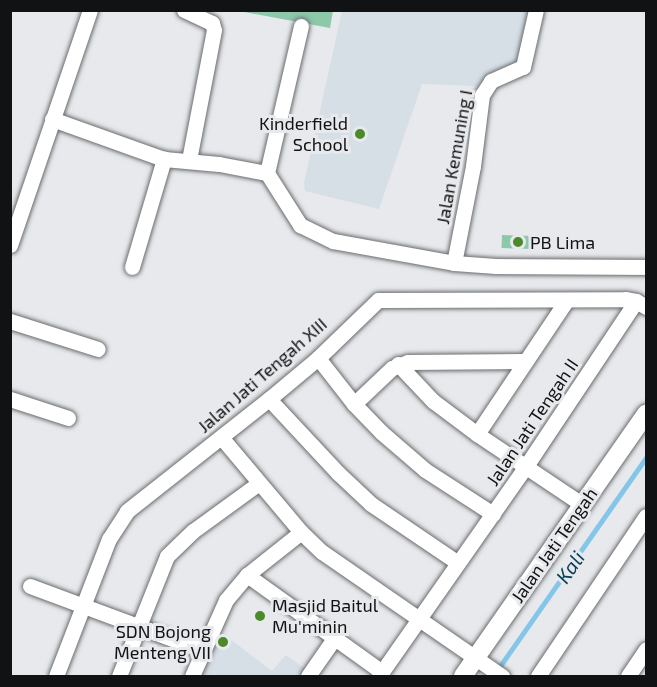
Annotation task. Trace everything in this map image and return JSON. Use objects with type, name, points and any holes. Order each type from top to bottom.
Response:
[{"type":"street","points":[[10,245],[90,10]]},
{"type":"street","points":[[184,10],[212,22],[214,30],[189,160]]},
{"type":"street","name":"Jalan Kemuning I","points":[[454,263],[482,96],[491,81],[523,67],[536,10]]},
{"type":"street","points":[[301,26],[267,173],[300,225],[333,241],[454,263],[496,266],[646,267]]},
{"type":"street","points":[[52,119],[164,159],[189,160],[267,173]]},
{"type":"street","points":[[132,267],[164,159]]},
{"type":"street","name":"Jalan Jati Tengah XIII","points":[[56,676],[109,539],[127,511],[270,399],[318,358],[378,300],[566,301],[641,304]]},
{"type":"street","points":[[477,434],[566,301]]},
{"type":"street","name":"Jalan Jati Tengah II","points":[[380,674],[641,304]]},
{"type":"street","points":[[10,321],[98,350]]},
{"type":"street","points":[[318,358],[354,404],[381,432],[425,470],[493,514]]},
{"type":"street","points":[[354,404],[398,364],[436,360],[525,361]]},
{"type":"street","points":[[398,364],[433,401],[477,434],[583,505]]},
{"type":"street","points":[[10,399],[68,418]]},
{"type":"street","points":[[270,399],[338,473],[371,504],[458,563]]},
{"type":"street","name":"Jalan Jati Tengah","points":[[463,676],[480,662],[646,414]]},
{"type":"street","points":[[221,437],[302,532],[333,560],[502,676]]},
{"type":"street","points":[[119,676],[160,568],[171,551],[193,531],[259,483]]},
{"type":"street","points":[[538,676],[646,519]]},
{"type":"street","points":[[192,676],[226,600],[247,575],[302,532]]},
{"type":"street","points":[[247,575],[380,674]]},
{"type":"street","points":[[30,585],[202,650]]},
{"type":"street","points":[[308,676],[333,640]]},
{"type":"street","points":[[628,676],[646,649]]},
{"type":"shaded area","name":"Kinderfield School","points":[[342,11],[529,11],[517,64],[476,86],[422,84],[379,209],[305,191],[304,183]]},
{"type":"shaded area","name":"SDN Bojong Menteng VII","points":[[218,630],[272,671],[286,655],[307,670],[302,676],[197,676]]},
{"type":"green space","points":[[239,11],[333,11],[330,28]]},
{"type":"green space","name":"PB Lima","points":[[502,235],[534,236],[534,249],[502,248]]},
{"type":"waterway","name":"Kali","points":[[498,669],[646,458]]},
{"type":"place","name":"Kinderfield School","points":[[360,134]]},
{"type":"place","name":"PB Lima","points":[[518,242]]},
{"type":"place","name":"Masjid Baitul Mu'minin","points":[[260,616]]},
{"type":"place","name":"SDN Bojong Menteng VII","points":[[223,642]]}]
